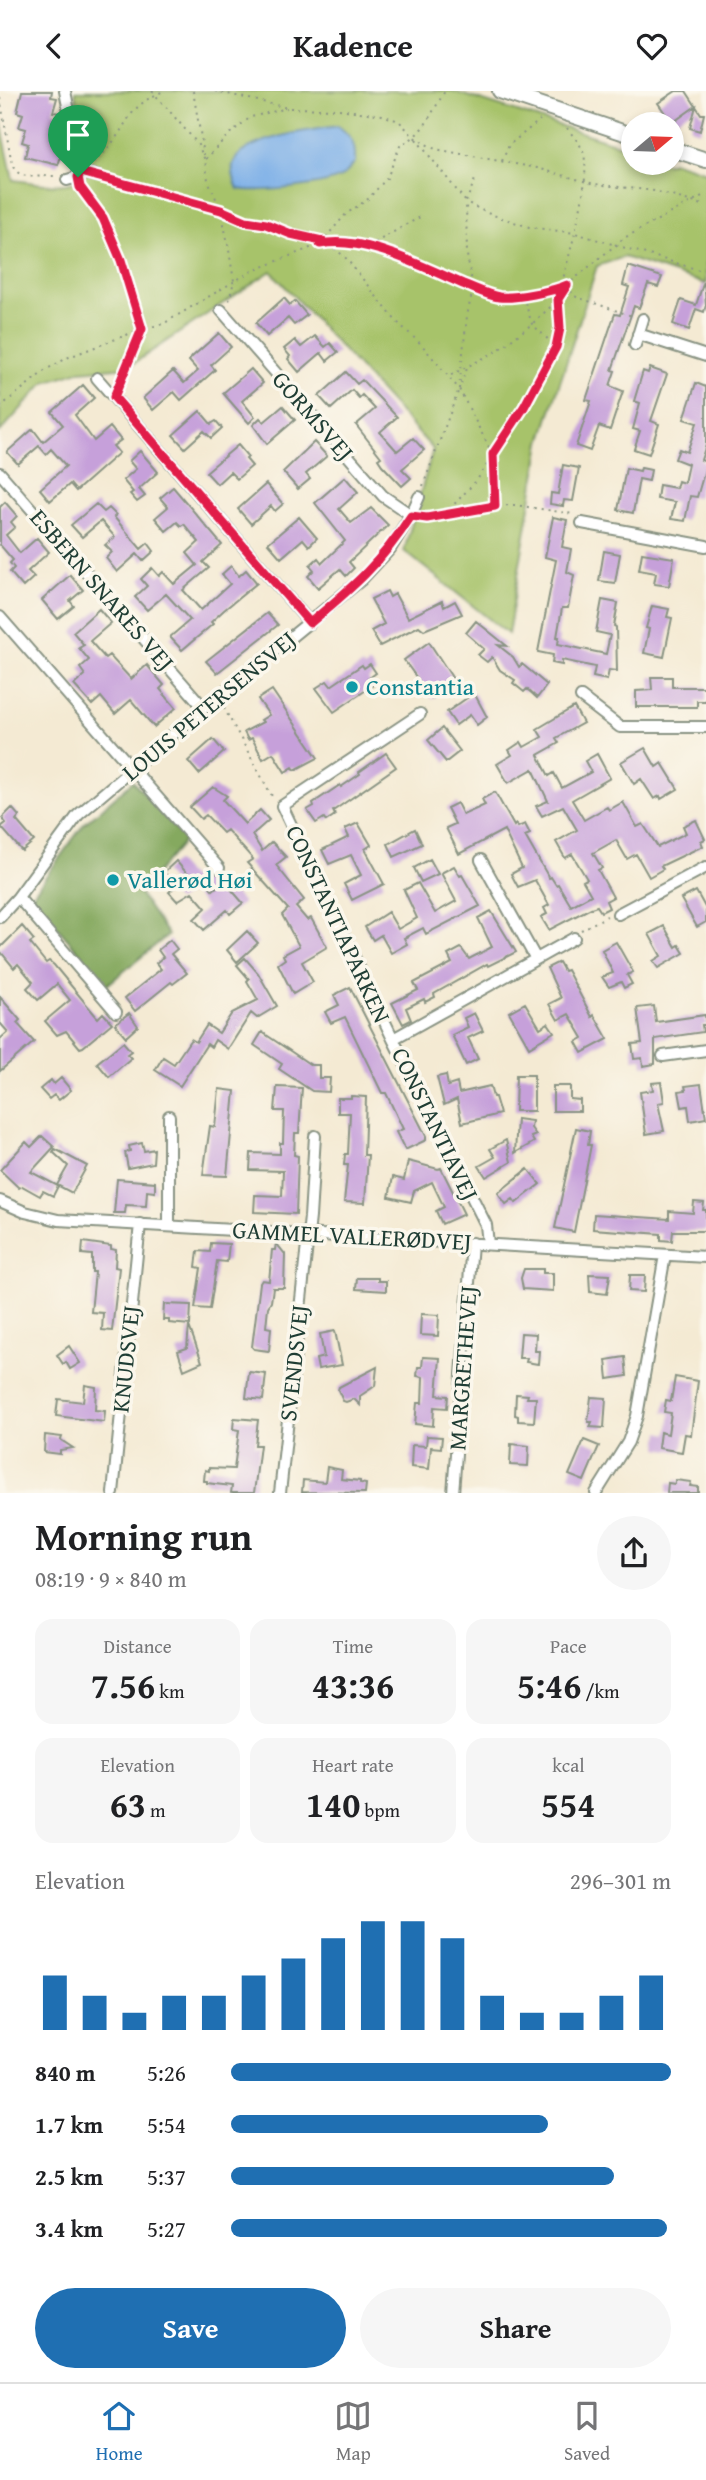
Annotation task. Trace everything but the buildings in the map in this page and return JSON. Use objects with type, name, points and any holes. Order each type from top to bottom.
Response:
[{"type":"street","points":[[65,91],[75,176],[97,176]]},
{"type":"street","points":[[500,91],[621,132]]},
{"type":"street","points":[[684,153],[706,160]]},
{"type":"street","name":"GORMSVEJ","points":[[224,313],[383,496],[411,516]]},
{"type":"street","points":[[643,319],[637,340],[706,356]]},
{"type":"street","points":[[97,378],[310,623]]},
{"type":"street","name":"ESBERN SNARES VEJ","points":[[0,473],[204,708]]},
{"type":"street","name":"LOUIS PETERSENSVEJ","points":[[0,917],[18,897],[78,815],[362,579],[390,549],[411,516],[419,497]]},
{"type":"street","points":[[582,523],[706,546]]},
{"type":"street","points":[[0,617],[219,868]]},
{"type":"street","points":[[581,697],[620,727],[706,726]]},
{"type":"street","name":"CONSTANTIAPARKEN","points":[[393,1039],[282,806],[420,714]]},
{"type":"street","points":[[481,860],[536,959]]},
{"type":"street","points":[[618,914],[706,867]]},
{"type":"street","points":[[18,897],[116,1011]]},
{"type":"street","name":"CONSTANTIAVEJ","points":[[488,1244],[486,1225],[393,1039],[574,938]]},
{"type":"street","points":[[663,1056],[706,1050]]},
{"type":"street","points":[[169,1117],[169,1226]]},
{"type":"street","name":"SVENDSVEJ","points":[[280,1493],[308,1233],[315,1136]]},
{"type":"street","name":"GAMMEL VALLERØDVEJ","points":[[0,1201],[25,1212],[58,1220],[706,1257]]},
{"type":"street","name":"KNUDSVEJ","points":[[113,1493],[140,1224]]},
{"type":"street","name":"MARGRETHEVEJ","points":[[453,1493],[472,1243]]},
{"type":"street","points":[[596,1493],[628,1442],[637,1416],[665,1255]]},
{"type":"path","points":[[152,91],[197,143],[205,160]]},
{"type":"path","points":[[0,98],[16,173],[21,176],[75,176],[110,147],[130,113],[140,104],[164,91]]},
{"type":"path","points":[[192,91],[208,180],[221,210],[234,281],[224,313]]},
{"type":"path","points":[[215,91],[288,108],[339,109],[382,115],[399,121],[466,202],[488,213],[515,223],[575,233],[706,272]]},
{"type":"path","points":[[321,243],[346,214],[368,199],[387,177],[400,146],[414,137],[425,125],[445,91]]},
{"type":"path","points":[[205,160],[229,134],[251,117],[288,108]]},
{"type":"path","points":[[501,161],[509,145],[553,109],[583,150],[584,181],[575,233],[561,288]]},
{"type":"path","points":[[414,137],[435,149],[537,168],[584,181],[655,191],[706,206]]},
{"type":"path","points":[[75,176],[103,218],[121,260],[142,329],[114,397]]},
{"type":"path","points":[[97,176],[221,210],[246,221],[266,224],[321,243],[345,257],[396,321],[450,376],[459,389],[493,454],[495,506]]},
{"type":"path","points":[[459,389],[473,288],[467,255],[466,202],[476,177]]},
{"type":"path","points":[[0,407],[47,369],[69,357],[142,329],[163,324],[234,281],[321,243],[367,247],[391,254],[500,297],[561,288],[624,238],[706,194]]},
{"type":"path","points":[[367,247],[420,217]]},
{"type":"path","points":[[450,376],[496,351],[532,324],[558,299],[567,285]]},
{"type":"path","points":[[567,285],[574,296],[643,319]]},
{"type":"path","points":[[522,294],[532,324],[556,347]]},
{"type":"path","points":[[445,514],[477,480],[524,407],[556,347],[560,328],[558,299]]},
{"type":"path","points":[[419,497],[468,366]]},
{"type":"path","points":[[411,516],[427,518],[515,505],[578,515],[582,523]]},
{"type":"path","points":[[225,709],[274,800],[282,806]]},
{"type":"path","points":[[574,938],[574,935],[610,914],[618,914]]},
{"type":"green space","points":[[75,91],[452,91],[621,145],[621,175],[684,175],[684,165],[706,172],[706,284],[624,257],[597,266],[541,442],[508,634],[404,551],[433,449],[271,271],[128,367],[79,371],[45,382],[0,432],[0,117],[13,180],[55,185],[75,182],[89,169],[84,163],[81,149],[84,145]]},
{"type":"green space","points":[[133,781],[185,840],[139,893],[168,935],[107,985],[31,897],[84,824]]},
{"type":"water","points":[[338,126],[350,137],[355,151],[355,162],[344,175],[293,188],[238,189],[233,176],[233,165],[241,153],[252,146],[281,136]]},
{"type":"place","name":"Constantia","points":[[352,687]]},
{"type":"place","name":"Vallerød Høi","points":[[113,880]]},
{"type":"route","points":[[81,172],[221,210],[246,221],[266,224],[291,234],[322,241],[320,244],[357,244],[391,254],[500,297],[540,292],[567,285],[558,299],[560,328],[556,347],[524,407],[493,454],[495,506],[427,518],[411,516],[390,549],[362,579],[310,623],[114,397],[142,329],[121,260],[103,218],[80,187],[78,177],[81,172]]}]
